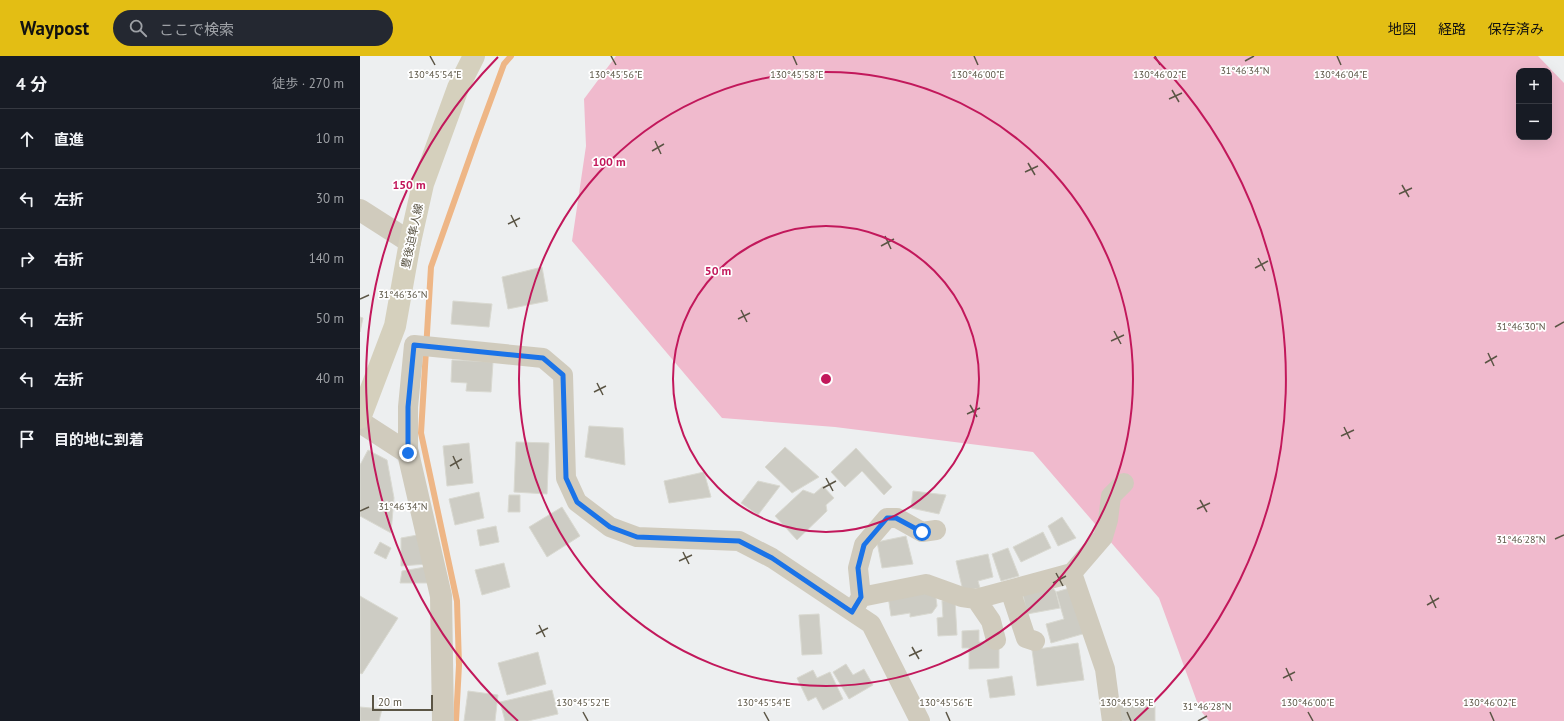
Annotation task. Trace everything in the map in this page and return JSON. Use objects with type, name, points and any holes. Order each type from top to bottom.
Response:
[{"type":"main road","name":"豊後迫隼人線","points":[[360,418],[395,326],[410,242],[423,184],[458,88],[474,56]]},
{"type":"street","points":[[360,210],[410,242]]},
{"type":"street","points":[[442,721],[441,596],[408,453],[408,407],[414,345],[543,358],[563,375],[566,478],[577,502],[610,527],[637,537],[739,541],[856,604],[871,624],[920,721]]},
{"type":"street","points":[[360,422],[408,453]]},
{"type":"street","points":[[856,604],[926,584],[962,597],[976,599],[1072,573],[1103,537],[1108,520],[1111,496],[1124,483]]},
{"type":"street","points":[[856,604],[858,568],[864,545],[887,518],[896,518],[922,532],[936,530]]},
{"type":"street","points":[[1072,573],[1105,669],[1112,721]]},
{"type":"street","points":[[1010,590],[1026,638],[1035,640]]},
{"type":"street","points":[[976,599],[991,621],[996,640]]},
{"type":"shaded area","points":[[616,56],[1538,56],[1550,68],[1516,68],[1516,140],[1552,140],[1552,71],[1564,83],[1564,721],[1209,721],[1200,710],[1159,598],[1033,452],[835,427],[722,418],[572,241],[586,146],[584,99]]},
{"type":"building","points":[[542,267],[548,301],[508,309],[502,277]]},
{"type":"building","points":[[453,301],[492,304],[489,327],[451,324]]},
{"type":"building","points":[[360,317],[363,318],[360,332]]},
{"type":"building","points":[[452,360],[493,362],[491,392],[466,391],[467,383],[451,382]]},
{"type":"building","points":[[589,426],[623,428],[625,465],[585,457]]},
{"type":"building","points":[[516,442],[549,443],[547,494],[514,492]]},
{"type":"building","points":[[469,443],[473,483],[447,486],[443,446]]},
{"type":"building","points":[[785,447],[819,477],[792,493],[765,467]]},
{"type":"building","points":[[856,448],[892,487],[884,495],[862,471],[845,487],[831,472]]},
{"type":"building","points":[[368,450],[387,460],[394,498],[391,533],[360,516],[360,465]]},
{"type":"building","points":[[704,472],[711,497],[669,503],[664,481]]},
{"type":"building","points":[[758,481],[780,486],[758,515],[741,503]]},
{"type":"building","points":[[823,486],[834,498],[826,505],[827,511],[797,540],[775,516],[803,490],[814,494]]},
{"type":"building","points":[[913,491],[946,495],[939,514],[911,508]]},
{"type":"building","points":[[479,492],[484,518],[455,525],[449,499]]},
{"type":"building","points":[[509,495],[520,495],[520,512],[508,512]]},
{"type":"building","points":[[562,507],[580,536],[547,557],[529,527]]},
{"type":"building","points":[[1062,517],[1076,538],[1058,546],[1048,526]]},
{"type":"building","points":[[496,526],[499,542],[480,546],[477,530]]},
{"type":"building","points":[[1043,532],[1051,548],[1021,562],[1013,547]]},
{"type":"building","points":[[423,534],[427,564],[401,566],[401,538]]},
{"type":"building","points":[[906,536],[913,564],[882,568],[877,542]]},
{"type":"building","points":[[380,542],[391,548],[386,559],[374,553]]},
{"type":"building","points":[[1008,548],[1019,576],[1001,581],[992,554]]},
{"type":"building","points":[[988,554],[993,577],[978,581],[980,588],[963,591],[956,561]]},
{"type":"building","points":[[504,563],[510,587],[482,595],[475,570]]},
{"type":"building","points":[[431,566],[433,583],[400,583],[402,571]]},
{"type":"building","points":[[1073,587],[1086,633],[1051,643],[1046,624],[1064,619],[1056,592]]},
{"type":"building","points":[[1053,588],[1056,592],[1060,608],[1027,614],[1023,595]]},
{"type":"building","points":[[935,589],[937,606],[932,613],[910,617],[910,613],[891,616],[888,596]]},
{"type":"building","points":[[360,596],[398,618],[362,674],[360,673]]},
{"type":"building","points":[[955,600],[957,635],[938,636],[937,618],[943,617],[942,601]]},
{"type":"building","points":[[819,614],[822,654],[802,655],[799,615]]},
{"type":"building","points":[[979,630],[979,642],[999,642],[999,668],[969,669],[969,648],[962,648],[962,631]]},
{"type":"building","points":[[1078,643],[1084,680],[1037,686],[1032,650]]},
{"type":"building","points":[[538,652],[546,684],[507,695],[498,663]]},
{"type":"building","points":[[846,664],[853,675],[864,669],[873,685],[849,699],[833,672]]},
{"type":"building","points":[[813,670],[817,678],[830,672],[843,699],[823,710],[816,697],[808,701],[797,678]]},
{"type":"building","points":[[1012,676],[1015,695],[990,698],[987,680]]},
{"type":"building","points":[[552,690],[558,714],[528,721],[505,721],[500,702]]},
{"type":"building","points":[[468,691],[498,695],[495,721],[464,721]]},
{"type":"building","points":[[1119,705],[1155,706],[1155,721],[1119,721]]},
{"type":"building","points":[[360,707],[382,709],[379,721],[360,721]]},
{"type":"waterway","points":[[456,721],[459,665],[457,601],[421,433],[431,267],[504,64],[511,56]]},
{"type":"route","points":[[408,453],[408,407],[414,345],[543,358],[563,375],[566,478],[577,502],[610,527],[637,537],[739,541],[772,558],[852,612],[861,597],[858,568],[864,545],[887,518],[896,518],[922,532]]}]
